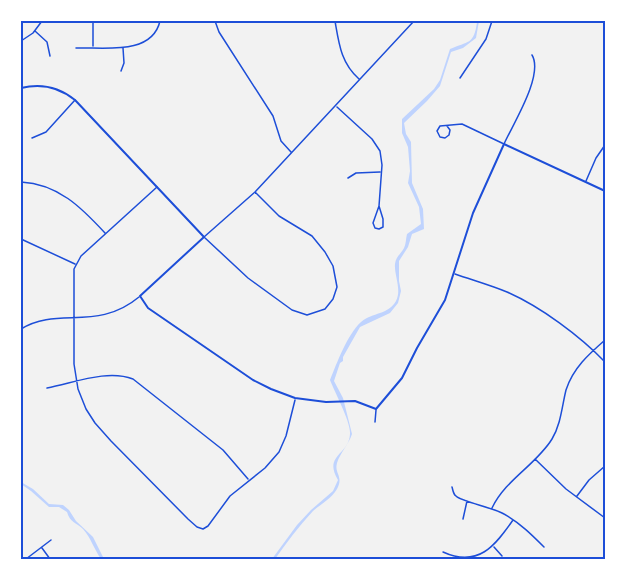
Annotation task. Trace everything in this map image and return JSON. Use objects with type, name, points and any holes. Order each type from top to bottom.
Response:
[{"type":"street","points":[[21,41],[35,31],[42,21]]},
{"type":"street","points":[[93,21],[93,47]]},
{"type":"street","points":[[76,48],[134,46],[147,41],[156,31],[160,21]]},
{"type":"street","points":[[215,21],[219,32],[273,116],[282,142],[292,153]]},
{"type":"street","points":[[335,21],[344,61],[359,80]]},
{"type":"street","points":[[21,323],[22,328],[42,321],[110,314],[126,307],[255,192],[414,21]]},
{"type":"street","points":[[460,78],[486,39],[492,21]]},
{"type":"street","points":[[35,31],[47,42],[50,56]]},
{"type":"street","points":[[121,71],[124,63],[123,47]]},
{"type":"street","points":[[375,422],[376,409],[404,375],[417,348],[446,300],[473,213],[534,78],[535,63],[532,55]]},
{"type":"street","points":[[21,88],[50,87],[64,92],[75,100],[204,237],[248,278],[289,309],[305,315],[316,314],[326,309],[337,287],[333,266],[326,252],[312,236],[279,216],[255,192]]},
{"type":"street","points":[[32,138],[45,133],[75,100]]},
{"type":"street","points":[[336,106],[376,144],[381,157],[379,207],[373,223],[375,228],[379,229],[383,227],[384,222],[379,207]]},
{"type":"street","points":[[447,126],[450,130],[449,135],[445,138],[440,137],[437,132],[438,128],[443,125],[462,124],[605,191]]},
{"type":"street","points":[[585,182],[605,145]]},
{"type":"street","points":[[348,178],[356,173],[381,172]]},
{"type":"street","points":[[21,182],[52,189],[69,198],[106,233]]},
{"type":"street","points":[[157,187],[81,256],[76,264],[73,277],[74,364],[76,382],[86,409],[102,431],[182,513],[201,529],[207,526],[230,496],[269,464],[281,449],[295,398]]},
{"type":"street","points":[[21,239],[76,264]]},
{"type":"street","points":[[455,274],[515,296],[575,335],[605,362]]},
{"type":"street","points":[[140,296],[152,311],[261,385],[295,398],[359,402],[376,409]]},
{"type":"street","points":[[492,508],[504,489],[547,446],[556,431],[573,375],[605,339]]},
{"type":"street","points":[[47,388],[111,375],[121,375],[136,380],[228,454],[249,479]]},
{"type":"street","points":[[535,459],[562,485],[605,518]]},
{"type":"street","points":[[576,496],[592,476],[605,466]]},
{"type":"street","points":[[452,488],[455,496],[492,508],[513,520],[544,548]]},
{"type":"street","points":[[463,519],[467,500]]},
{"type":"street","points":[[444,552],[467,558],[482,554],[493,546],[513,520]]},
{"type":"street","points":[[26,559],[51,540]]},
{"type":"street","points":[[493,546],[502,556]]},
{"type":"street","points":[[42,547],[50,559]]},
{"type":"water","points":[[479,21],[476,38],[463,48],[451,52],[440,86],[404,123],[406,134],[411,142],[412,183],[423,209],[424,229],[412,234],[408,247],[399,261],[401,291],[398,303],[390,313],[360,327],[340,363],[334,381],[343,398],[352,434],[349,441],[350,429],[330,380],[351,334],[361,322],[389,309],[396,301],[398,297],[395,268],[397,257],[404,248],[407,234],[421,224],[419,207],[408,183],[410,171],[408,147],[402,133],[402,119],[434,89],[440,80],[450,49],[472,39]]},
{"type":"water","points":[[344,449],[337,463],[339,485],[337,489],[313,511],[275,559],[272,559],[297,525],[333,491],[338,480],[334,472],[335,460]]},
{"type":"water","points":[[21,482],[33,489],[49,504],[63,505],[69,510],[76,521],[93,537],[104,559],[101,559],[86,532],[68,516],[67,512],[59,507],[49,507]]}]
